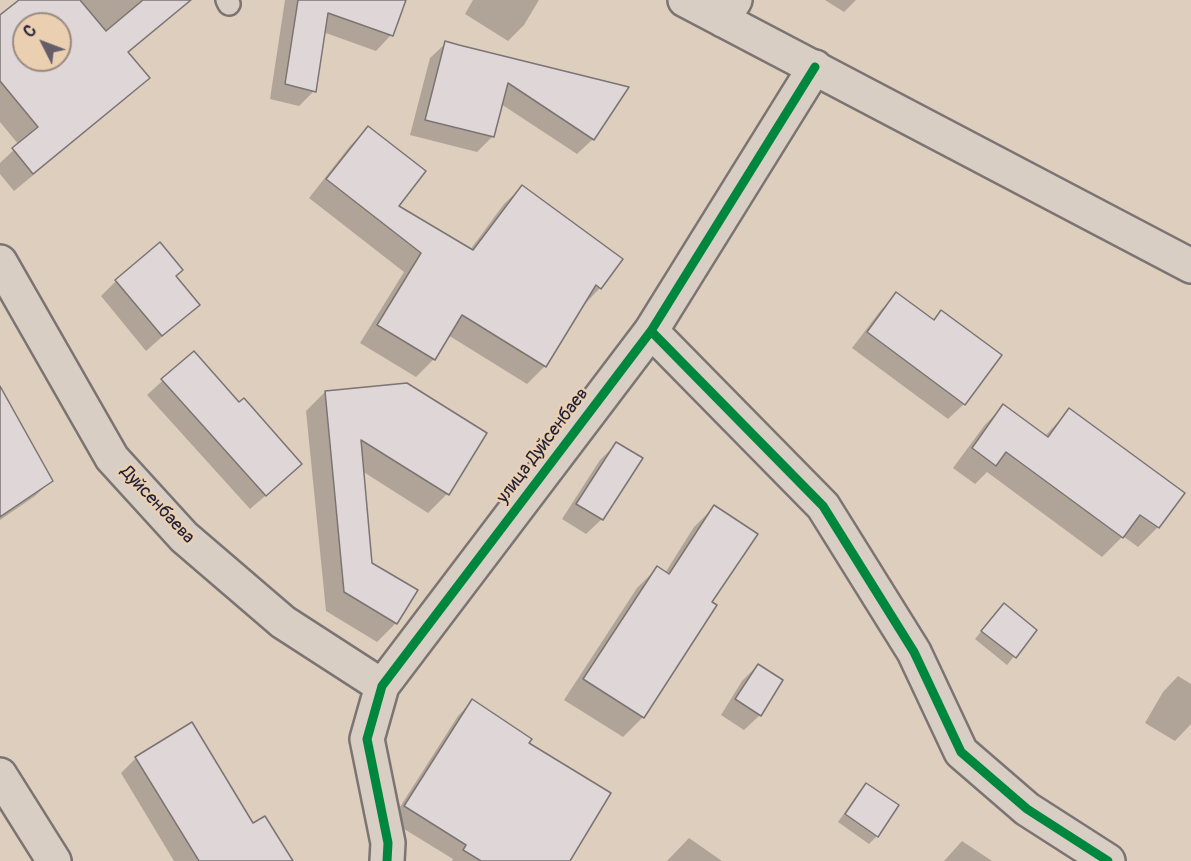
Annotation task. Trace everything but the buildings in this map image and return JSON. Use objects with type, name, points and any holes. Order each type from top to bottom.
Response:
[{"type":"street","points":[[685,0],[729,10],[815,67],[1191,266]]},
{"type":"street","name":"улица Дуйсенбаев","points":[[396,855],[367,739],[382,687],[651,331],[815,67]]},
{"type":"street","name":"Дуйсенбаева","points":[[0,262],[112,458],[184,537],[283,622],[382,687]]},
{"type":"street","points":[[651,331],[823,506],[914,652],[961,753],[1027,809],[1108,861]]},
{"type":"street","points":[[0,775],[54,861]]},
{"type":"cycle path","points":[[387,861],[388,843],[367,739],[382,686],[651,331],[815,67]]},
{"type":"cycle path","points":[[651,331],[823,506],[914,652],[961,752],[1027,809],[1108,861]]}]
